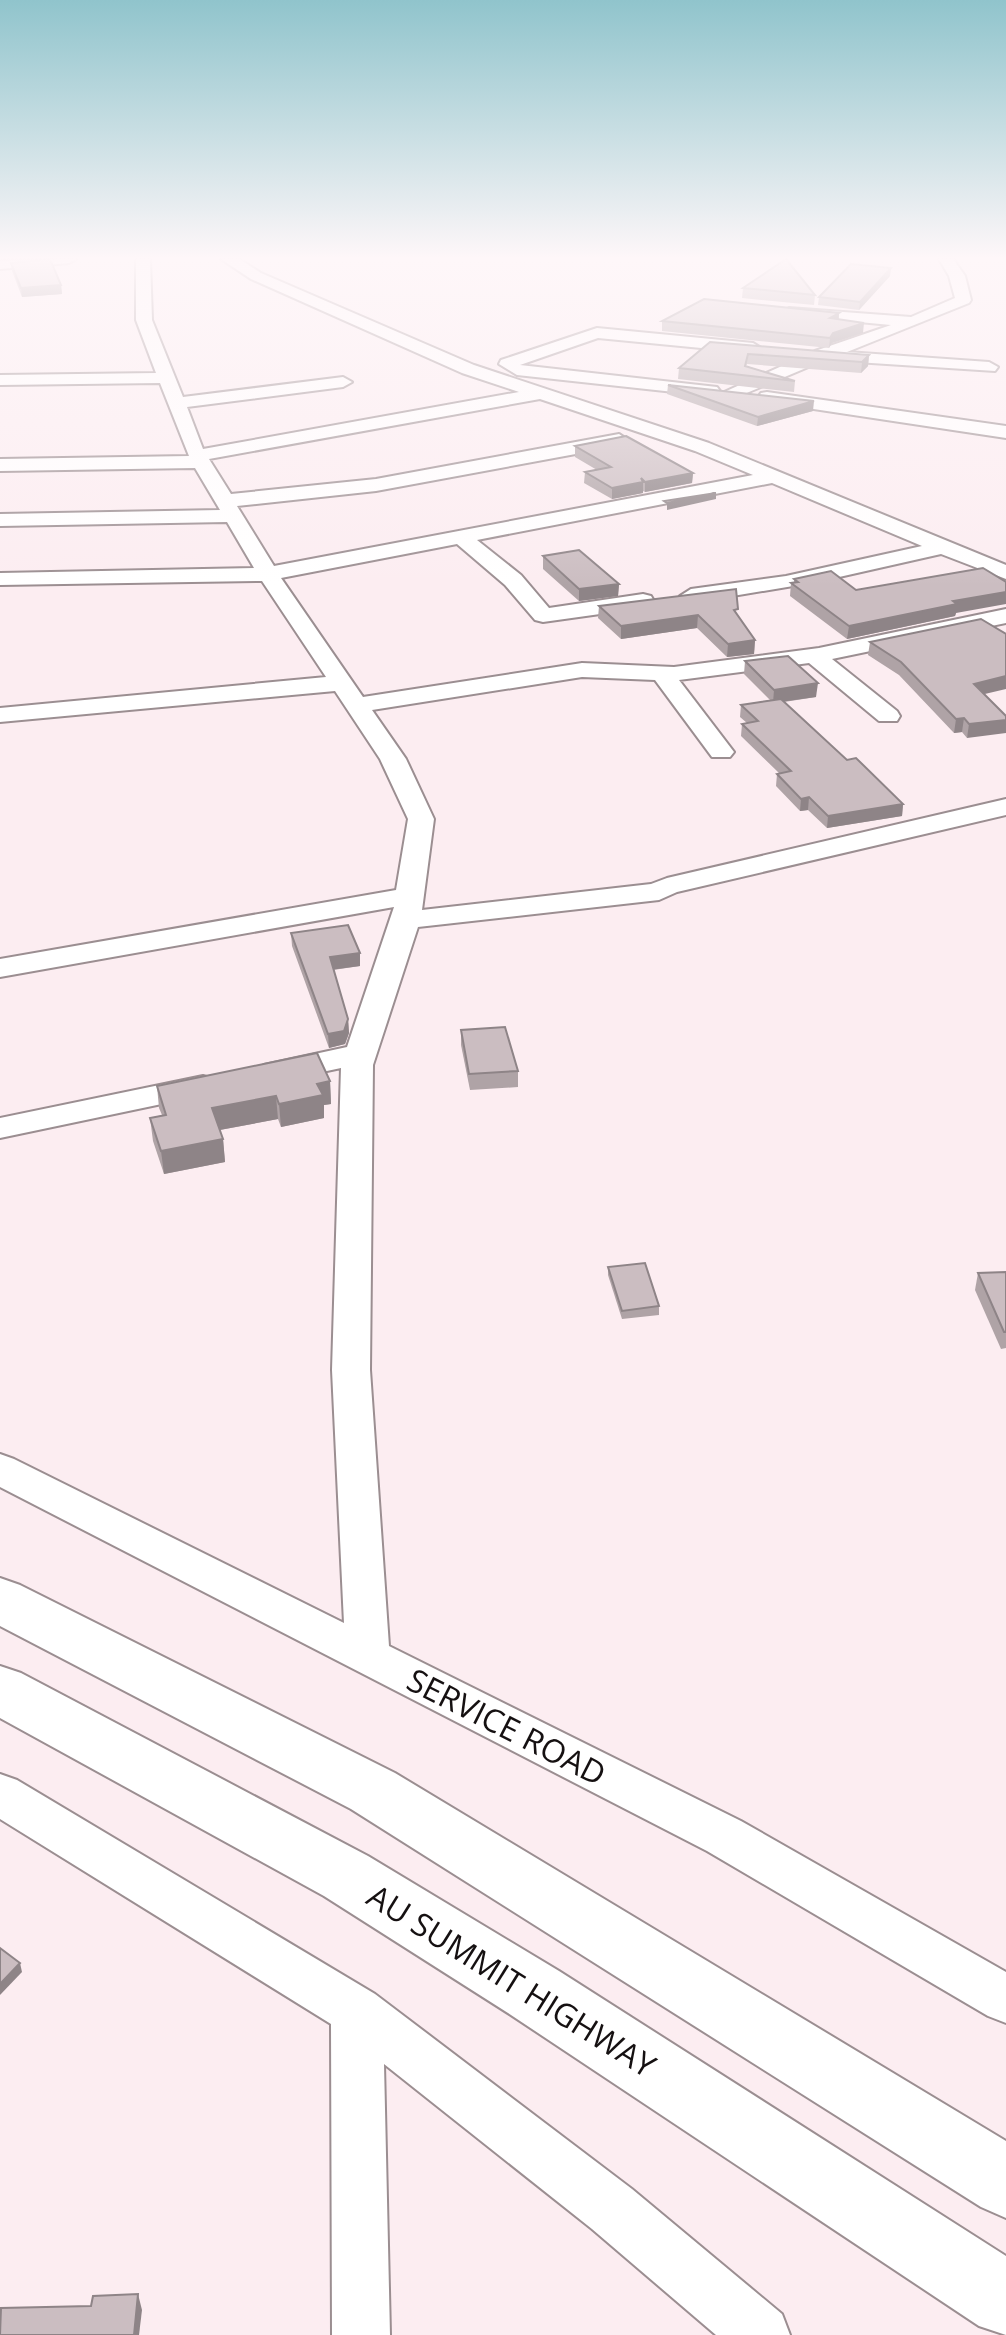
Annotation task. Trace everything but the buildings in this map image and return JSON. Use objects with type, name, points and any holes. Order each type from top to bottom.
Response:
[{"type":"main road","points":[[0,1600],[373,1791],[1006,2182]]},
{"type":"main road","name":"AU SUMMIT HIGHWAY","points":[[0,1690],[346,1876],[535,1993],[1006,2299]]},
{"type":"street","points":[[164,368],[200,459],[268,574],[393,759],[421,819],[408,908],[357,1065],[351,1370],[368,1656]]},
{"type":"street","points":[[468,369],[496,368],[731,393],[1006,432]]},
{"type":"street","points":[[731,393],[794,368]]},
{"type":"street","points":[[468,369],[658,433],[1004,571]]},
{"type":"street","points":[[0,380],[173,390],[343,382]]},
{"type":"street","points":[[0,465],[200,459],[541,393]]},
{"type":"street","points":[[0,520],[229,509],[658,433]]},
{"type":"street","points":[[0,579],[268,574],[773,477]]},
{"type":"street","points":[[462,538],[513,580],[543,615],[757,589],[817,578],[942,547]]},
{"type":"street","points":[[0,715],[349,694],[582,670],[662,674],[814,656],[1006,616]]},
{"type":"street","points":[[814,656],[888,716]]},
{"type":"street","points":[[662,674],[721,752]]},
{"type":"street","points":[[0,968],[408,908],[659,892],[667,886],[1006,807]]},
{"type":"street","points":[[0,1128],[361,1054]]},
{"type":"street","name":"SERVICE ROAD","points":[[0,1469],[724,1836],[1006,1999]]},
{"type":"street","points":[[0,1794],[357,2011],[612,2209],[761,2335]]},
{"type":"street","points":[[357,2011],[361,2335]]}]
